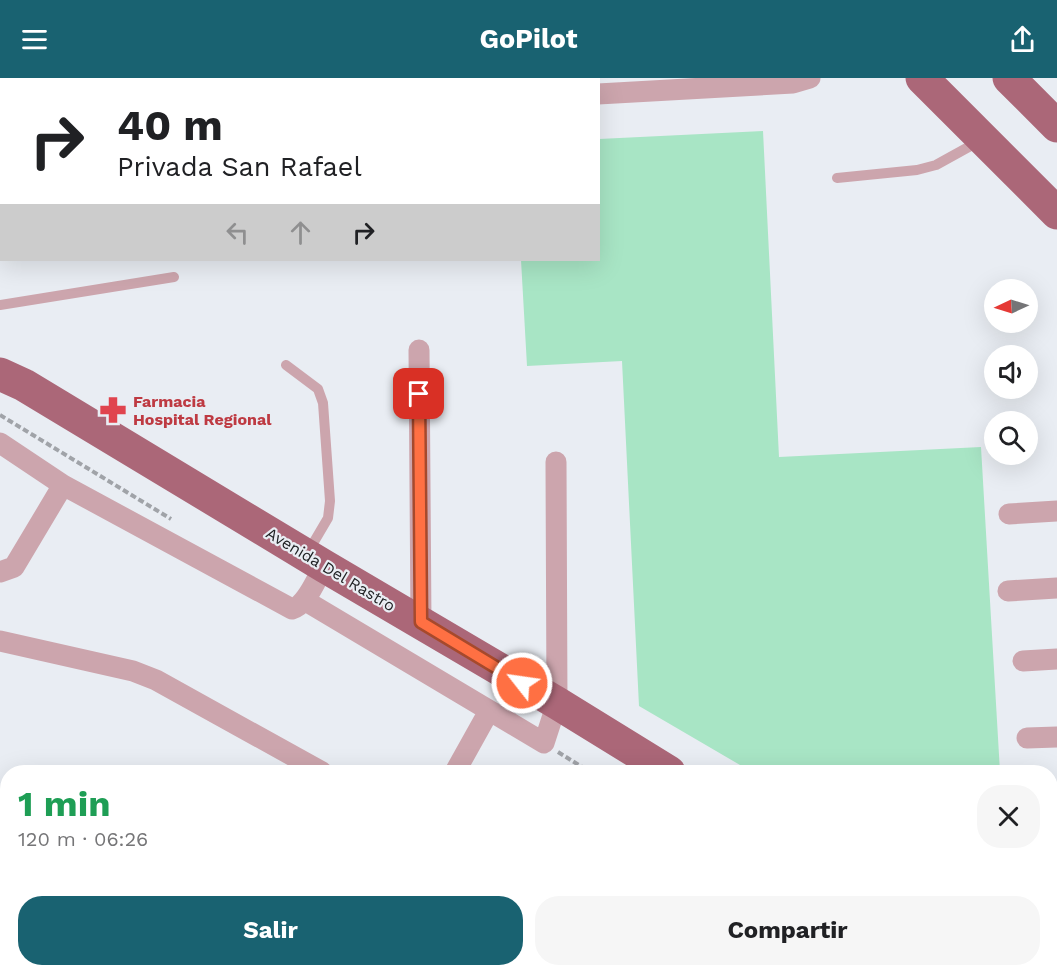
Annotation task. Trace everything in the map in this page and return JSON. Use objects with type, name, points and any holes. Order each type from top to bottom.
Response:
[{"type":"main road","points":[[922,78],[1057,213]]},
{"type":"main road","points":[[1009,78],[1057,126]]},
{"type":"main road","name":"Avenida Del Rastro","points":[[8,380],[421,622],[658,765]]},
{"type":"street","points":[[600,94],[793,83],[810,78]]},
{"type":"street","points":[[419,350],[421,622]]},
{"type":"street","points":[[0,443],[63,485],[292,609],[298,607],[304,600],[315,560]]},
{"type":"street","points":[[304,600],[544,743],[557,703],[556,462]]},
{"type":"street","points":[[0,572],[14,567],[63,485]]},
{"type":"street","points":[[1009,513],[1057,511]]},
{"type":"street","points":[[1008,591],[1057,588]]},
{"type":"street","points":[[0,641],[133,671],[156,680],[310,765]]},
{"type":"street","points":[[1023,661],[1057,659]]},
{"type":"street","points":[[458,765],[489,711]]},
{"type":"street","points":[[1027,738],[1057,737]]},
{"type":"lane","points":[[837,178],[917,170],[936,165],[974,144],[981,137]]},
{"type":"lane","points":[[0,305],[174,277]]},
{"type":"lane","points":[[286,364],[318,389],[323,403],[330,501],[328,518],[319,537],[315,560]]},
{"type":"path","points":[[0,415],[172,520]]},
{"type":"path","points":[[544,743],[579,765]]},
{"type":"green space","points":[[763,131],[779,457],[981,447],[1000,765],[740,765],[639,706],[622,361],[527,366],[521,261],[600,261],[600,139]]},
{"type":"place","name":"Farmacia Hospital Regional","points":[[113,410]]},
{"type":"route","points":[[419,394],[421,622],[522,683]]}]
